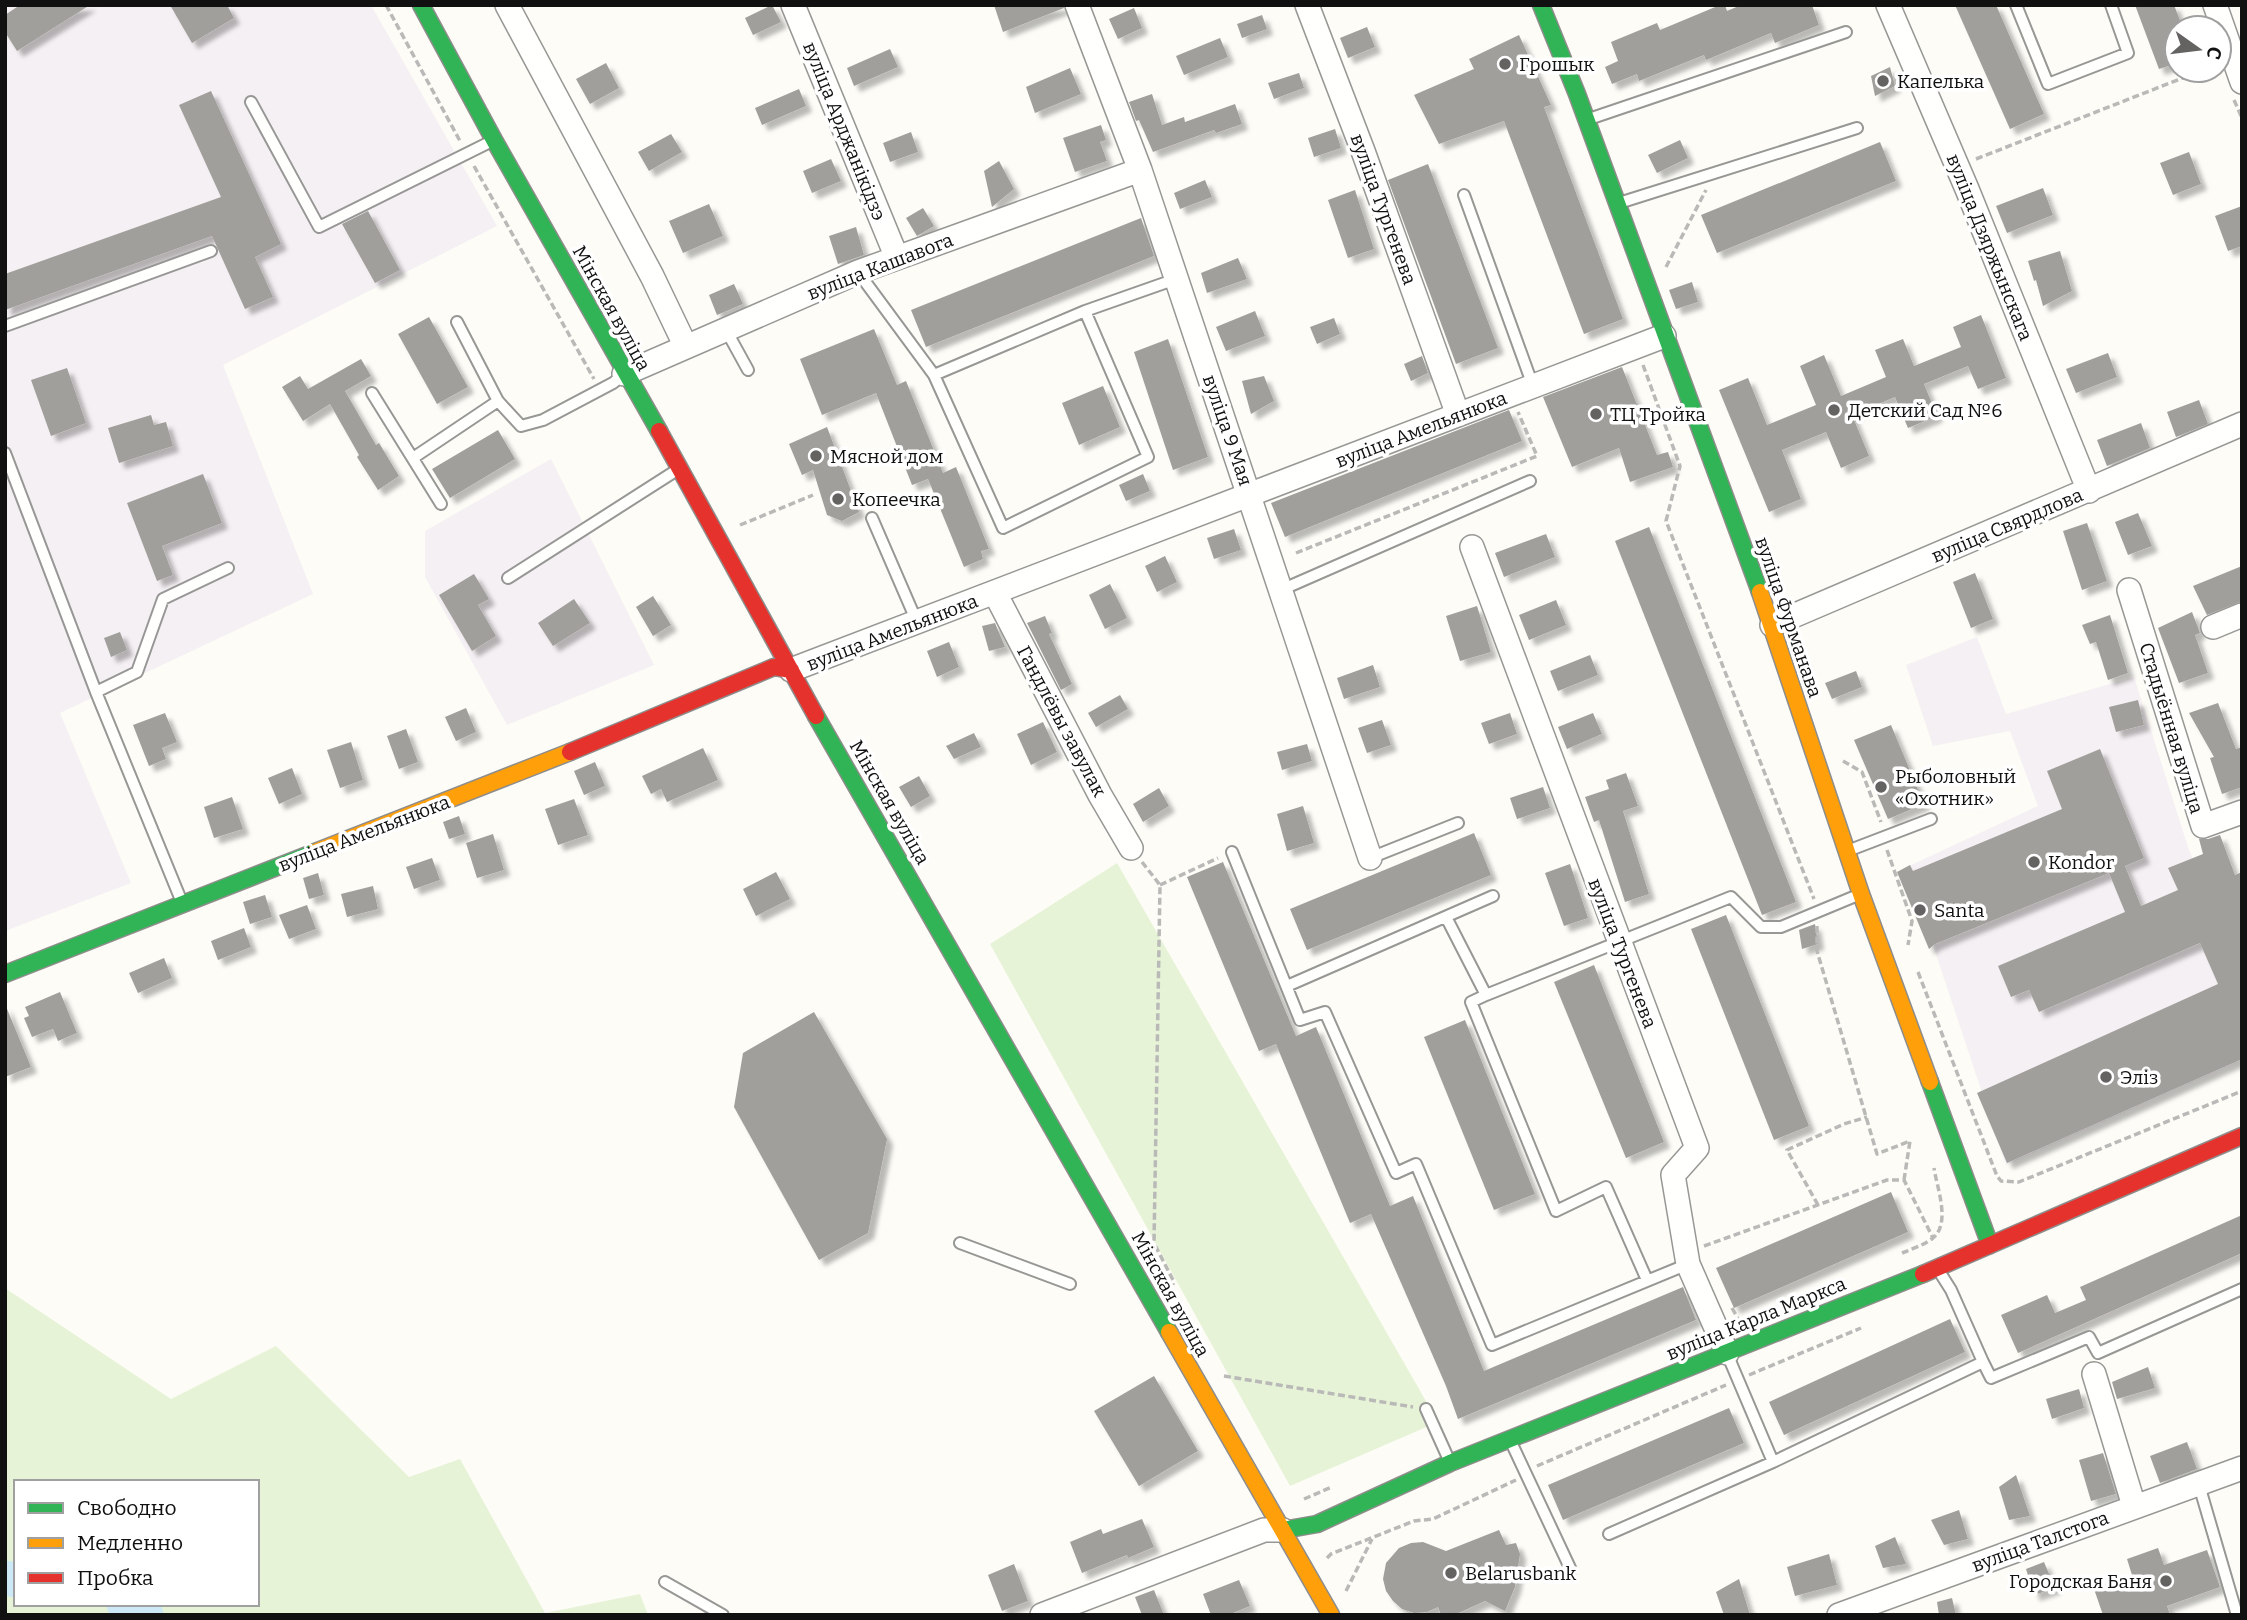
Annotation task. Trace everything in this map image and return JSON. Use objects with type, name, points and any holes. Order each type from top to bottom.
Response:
[{"type":"main road","name":"Мінская вуліца","points":[[421,5],[791,670],[1331,1615]]},
{"type":"main road","name":"вуліца Фурманава","points":[[1546,7],[1664,336],[1772,625],[1861,894],[1990,1245]]},
{"type":"main road","name":"вуліца Амельянюка","points":[[5,974],[519,773],[774,667],[791,670]]},
{"type":"main road","name":"вуліца Карла Маркса","points":[[1283,1530],[1317,1524],[1723,1343],[1937,1268],[2242,1136]]},
{"type":"street","points":[[508,5],[686,347]]},
{"type":"street","name":"вуліца Арджанікідзэ","points":[[793,5],[897,258]]},
{"type":"street","name":"вуліца 9 Мая","points":[[1077,5],[1140,170],[1370,858]]},
{"type":"street","name":"вуліца Тургенева","points":[[1307,5],[1368,163],[1458,415]]},
{"type":"street","name":"вуліца Дзяржынскага","points":[[1888,5],[1957,166],[2089,491]]},
{"type":"street","points":[[2215,5],[2242,82]]},
{"type":"street","name":"вуліца Кашавога","points":[[624,374],[858,272],[1140,170]]},
{"type":"street","name":"вуліца Амельянюка","points":[[791,670],[1664,336]]},
{"type":"street","name":"вуліца Свярдлова","points":[[1772,625],[2242,424]]},
{"type":"street","name":"вуліца Тургенева","points":[[1472,547],[1697,1149],[1673,1175],[1693,1256],[1723,1343]]},
{"type":"street","name":"Стадыённая вуліца","points":[[2129,590],[2203,826],[2242,812]]},
{"type":"street","name":"Гандлёвы завулак","points":[[995,593],[1100,795],[1131,848]]},
{"type":"street","points":[[2213,627],[2242,615]]},
{"type":"street","points":[[2094,1374],[2134,1506]]},
{"type":"street","name":"вуліца Талстога","points":[[1839,1615],[2242,1468]]},
{"type":"street","points":[[1042,1615],[1264,1530],[1283,1530]]},
{"type":"lane","points":[[2016,5],[2048,84],[2128,52],[2111,5]]},
{"type":"lane","points":[[1586,120],[1846,32]]},
{"type":"lane","points":[[251,102],[319,227],[494,140]]},
{"type":"lane","points":[[1617,204],[1857,128]]},
{"type":"lane","points":[[1464,195],[1534,386]]},
{"type":"lane","points":[[5,326],[211,251]]},
{"type":"lane","points":[[858,272],[934,375],[1003,527],[1148,457],[1085,311]]},
{"type":"lane","points":[[934,375],[1085,311],[1176,279]]},
{"type":"lane","points":[[457,322],[498,401],[521,426],[543,419],[613,383],[624,374]]},
{"type":"lane","points":[[726,330],[748,370]]},
{"type":"lane","points":[[372,393],[441,504]]},
{"type":"lane","points":[[413,458],[498,401]]},
{"type":"lane","points":[[5,453],[96,692],[182,903]]},
{"type":"lane","points":[[508,578],[680,469]]},
{"type":"lane","points":[[1281,590],[1530,481]]},
{"type":"lane","points":[[872,518],[917,622]]},
{"type":"lane","points":[[96,692],[137,672],[163,599],[228,568]]},
{"type":"lane","points":[[1847,851],[1931,819]]},
{"type":"lane","points":[[1370,858],[1458,823]]},
{"type":"lane","points":[[1233,852],[1300,1020],[1325,1012],[1396,1173],[1416,1164],[1492,1345],[1647,1280],[1693,1256]]},
{"type":"lane","points":[[1647,1280],[1606,1187],[1556,1211],[1471,1002],[1731,897],[1761,927],[1781,927],[1861,894]]},
{"type":"lane","points":[[1287,986],[1493,896]]},
{"type":"lane","points":[[1447,917],[1486,995]]},
{"type":"lane","points":[[960,1243],[1070,1284]]},
{"type":"lane","points":[[1937,1268],[1951,1290],[1991,1378],[2089,1337],[2098,1353],[2242,1289]]},
{"type":"lane","points":[[1723,1343],[1773,1462]]},
{"type":"lane","points":[[1609,1534],[1773,1462],[1983,1362]]},
{"type":"lane","points":[[1426,1409],[1450,1463]]},
{"type":"lane","points":[[1510,1439],[1571,1570]]},
{"type":"lane","points":[[2199,1485],[2237,1615]]},
{"type":"lane","points":[[665,1582],[723,1615]]},
{"type":"path","points":[[1957,166],[2167,84]]},
{"type":"path","points":[[1636,346],[1680,466],[1666,521],[1819,911],[1817,951],[1877,1154],[1910,1141],[1904,1181],[1933,1238]]},
{"type":"path","points":[[1296,553],[1537,456],[1517,409]]},
{"type":"path","points":[[1680,466],[1691,462]]},
{"type":"path","points":[[740,525],[813,495]]},
{"type":"path","points":[[1131,848],[1160,885],[1154,1243]]},
{"type":"path","points":[[1160,885],[1233,852]]},
{"type":"path","points":[[2019,1182],[2242,1091]]},
{"type":"path","points":[[1818,1205],[1787,1150],[1867,1116]]},
{"type":"path","points":[[1897,1256],[1933,1238],[1941,1225],[1942,1212],[1932,1161]]},
{"type":"path","points":[[1693,1256],[1887,1180],[1904,1181]]},
{"type":"path","points":[[1723,1343],[1741,1324],[1729,1302]]},
{"type":"path","points":[[1324,1563],[1331,1554],[1414,1521],[1433,1519],[1542,1464],[1864,1326]]},
{"type":"path","points":[[1214,1374],[1426,1409]]},
{"type":"path","points":[[1312,1496],[1337,1485]]},
{"type":"path","points":[[1342,1599],[1373,1537]]},
{"type":"shaded area","points":[[5,5],[371,5],[497,226],[223,365],[313,594],[60,713],[131,883],[5,931]]},
{"type":"shaded area","points":[[551,459],[654,665],[507,725],[425,577],[425,531]]},
{"type":"shaded area","points":[[1977,637],[2006,714],[2134,677],[2188,847],[2242,980],[2242,1060],[2006,1165],[1907,867],[2038,806],[2010,731],[1933,746],[1906,665]]},
{"type":"green space","points":[[1117,863],[1438,1422],[1290,1486],[990,944]]},
{"type":"green space","points":[[5,1288],[171,1399],[276,1346],[409,1477],[460,1459],[545,1613],[640,1594],[648,1615],[5,1615]]},
{"type":"building","points":[[20,5],[90,5],[17,51],[5,32],[5,15]]},
{"type":"building","points":[[170,5],[227,5],[234,18],[192,43]]},
{"type":"building","points":[[772,5],[781,22],[753,35],[745,18]]},
{"type":"building","points":[[994,5],[1063,5],[1064,8],[1003,32]]},
{"type":"building","points":[[1725,5],[1727,11],[1741,5],[1812,5],[1819,25],[1775,43],[1771,33],[1706,60],[1704,55],[1639,81],[1637,74],[1612,84],[1605,67],[1618,61],[1611,42],[1657,23],[1660,30]]},
{"type":"building","points":[[1955,5],[1996,5],[2044,114],[2010,129]]},
{"type":"building","points":[[2135,5],[2174,5],[2178,14],[2163,14],[2163,68],[2159,69]]},
{"type":"building","points":[[1134,8],[1142,28],[1118,39],[1109,19]]},
{"type":"building","points":[[1262,15],[1267,29],[1242,38],[1237,24]]},
{"type":"building","points":[[1367,27],[1375,47],[1348,58],[1340,38]]},
{"type":"building","points":[[1519,35],[1551,105],[1544,107],[1623,319],[1584,334],[1504,121],[1439,144],[1414,95],[1474,69],[1469,59]]},
{"type":"building","points":[[1220,38],[1228,57],[1184,75],[1176,56]]},
{"type":"building","points":[[890,49],[898,67],[854,86],[847,68]]},
{"type":"building","points":[[606,63],[619,88],[590,104],[576,79]]},
{"type":"building","name":"Капелька","points":[[1890,67],[1895,86],[1875,96],[1871,76]]},
{"type":"building","points":[[1070,68],[1081,94],[1035,113],[1026,87]]},
{"type":"building","points":[[1299,73],[1304,88],[1274,99],[1268,83]]},
{"type":"building","points":[[799,89],[806,106],[762,125],[755,108]]},
{"type":"building","points":[[211,91],[281,244],[255,257],[273,297],[245,309],[212,236],[5,310],[5,274],[221,197],[179,105]]},
{"type":"building","points":[[1152,94],[1162,125],[1184,117],[1185,122],[1235,104],[1242,124],[1216,133],[1214,130],[1153,152],[1129,102]]},
{"type":"building","points":[[1101,125],[1106,140],[1100,142],[1107,161],[1075,172],[1063,138]]},
{"type":"building","points":[[1335,129],[1341,148],[1314,157],[1308,138]]},
{"type":"building","points":[[911,132],[918,152],[890,162],[883,143]]},
{"type":"building","points":[[671,134],[682,152],[649,171],[638,152]]},
{"type":"building","points":[[1680,140],[1688,158],[1657,173],[1648,155]]},
{"type":"building","points":[[1880,142],[1896,181],[1717,253],[1701,215]]},
{"type":"building","points":[[2189,152],[2201,184],[2173,195],[2160,163]]},
{"type":"building","points":[[831,159],[841,181],[812,193],[803,171]]},
{"type":"building","points":[[999,161],[1014,189],[992,207],[984,171]]},
{"type":"building","points":[[1428,164],[1498,348],[1456,364],[1388,180]]},
{"type":"building","points":[[1205,180],[1212,197],[1180,209],[1174,193]]},
{"type":"building","points":[[2043,188],[2053,215],[2007,233],[1996,206]]},
{"type":"building","points":[[1355,190],[1374,249],[1348,258],[1328,200]]},
{"type":"building","points":[[709,204],[723,236],[683,253],[669,221]]},
{"type":"building","points":[[2242,206],[2242,246],[2228,251],[2215,216]]},
{"type":"building","points":[[923,208],[934,226],[917,236],[906,218]]},
{"type":"building","points":[[368,211],[400,270],[375,283],[342,224]]},
{"type":"building","points":[[1141,218],[1154,256],[926,347],[911,310]]},
{"type":"building","points":[[856,227],[864,255],[838,264],[829,236]]},
{"type":"building","points":[[2060,251],[2072,291],[2043,306],[2028,261]]},
{"type":"building","points":[[1238,258],[1247,279],[1207,293],[1201,273]]},
{"type":"building","points":[[1692,282],[1698,302],[1676,309],[1669,290]]},
{"type":"building","points":[[734,284],[743,304],[717,315],[709,295]]},
{"type":"building","points":[[1255,311],[1265,336],[1226,351],[1216,327]]},
{"type":"building","name":"Детский Сад №6","points":[[1981,315],[2006,378],[1978,389],[1968,366],[1924,384],[1937,416],[1908,428],[1895,397],[1852,415],[1869,456],[1841,468],[1826,432],[1782,450],[1801,499],[1769,512],[1719,390],[1748,378],[1767,425],[1816,405],[1800,366],[1824,355],[1841,396],[1886,377],[1875,350],[1903,339],[1914,366],[1961,347],[1953,327]]},
{"type":"building","points":[[429,317],[468,387],[437,404],[398,334]]},
{"type":"building","points":[[1334,318],[1340,334],[1317,344],[1310,327]]},
{"type":"building","points":[[874,329],[897,385],[906,381],[943,473],[956,467],[989,549],[981,551],[983,559],[964,567],[928,479],[912,485],[876,393],[822,415],[800,359]]},
{"type":"building","points":[[1168,339],[1208,457],[1173,470],[1134,352]]},
{"type":"building","points":[[2108,353],[2117,377],[2076,393],[2066,369]]},
{"type":"building","points":[[1422,356],[1428,373],[1411,381],[1404,364]]},
{"type":"building","points":[[361,359],[371,376],[345,391],[376,445],[379,443],[399,476],[378,490],[357,457],[359,455],[330,404],[303,421],[282,387],[300,376],[308,389]]},
{"type":"building","name":"ТЦ Тройка","points":[[1622,367],[1657,455],[1668,452],[1673,467],[1630,482],[1619,448],[1572,467],[1543,397]]},
{"type":"building","points":[[67,368],[86,423],[51,436],[31,380]]},
{"type":"building","points":[[1264,376],[1274,401],[1251,414],[1242,381]]},
{"type":"building","points":[[1103,386],[1120,427],[1079,445],[1062,403]]},
{"type":"building","points":[[2199,400],[2208,424],[2176,437],[2167,412]]},
{"type":"building","points":[[1509,410],[1522,441],[1285,537],[1271,503]]},
{"type":"building","points":[[151,415],[154,425],[166,422],[173,446],[119,463],[108,428]]},
{"type":"building","points":[[2141,423],[2150,448],[2107,466],[2097,440]]},
{"type":"building","points":[[827,427],[859,512],[842,521],[827,515],[813,470],[802,475],[789,444]]},
{"type":"building","points":[[498,430],[515,459],[450,498],[432,469]]},
{"type":"building","points":[[203,474],[222,523],[162,546],[173,575],[157,581],[127,503]]},
{"type":"building","points":[[1143,474],[1150,491],[1126,501],[1119,485]]},
{"type":"building","points":[[2138,513],[2152,546],[2128,555],[2115,522]]},
{"type":"building","points":[[2087,523],[2107,581],[2082,590],[2063,531]]},
{"type":"building","points":[[1649,527],[1796,902],[1762,915],[1615,541]]},
{"type":"building","points":[[1234,529],[1241,550],[1214,559],[1207,538]]},
{"type":"building","points":[[1546,534],[1555,557],[1504,577],[1495,553]]},
{"type":"building","points":[[1165,556],[1177,582],[1157,592],[1145,566]]},
{"type":"building","points":[[2242,566],[2242,601],[2207,615],[2193,586]]},
{"type":"building","points":[[1975,573],[1993,619],[1971,628],[1953,582]]},
{"type":"building","points":[[474,574],[489,599],[478,605],[496,636],[472,651],[439,595]]},
{"type":"building","points":[[1110,584],[1127,618],[1105,629],[1089,595]]},
{"type":"building","points":[[653,596],[671,625],[653,636],[636,607]]},
{"type":"building","points":[[574,599],[590,623],[553,646],[538,623]]},
{"type":"building","points":[[1556,600],[1566,625],[1529,640],[1519,615]]},
{"type":"building","points":[[1477,606],[1491,652],[1460,661],[1446,616]]},
{"type":"building","points":[[2192,612],[2200,633],[2195,635],[2208,673],[2179,683],[2158,628]]},
{"type":"building","points":[[2110,615],[2128,673],[2108,680],[2096,642],[2090,644],[2082,625]]},
{"type":"building","points":[[1045,616],[1052,633],[1049,634],[1072,684],[1061,690],[1027,623]]},
{"type":"building","points":[[995,623],[1005,647],[989,651],[982,626]]},
{"type":"building","points":[[120,632],[127,650],[111,657],[104,638]]},
{"type":"building","points":[[949,642],[959,667],[937,677],[927,651]]},
{"type":"building","points":[[1590,655],[1598,675],[1558,691],[1550,671]]},
{"type":"building","points":[[1373,665],[1380,687],[1344,699],[1337,678]]},
{"type":"building","points":[[1856,671],[1862,687],[1832,699],[1825,683]]},
{"type":"building","points":[[1120,695],[1128,709],[1096,727],[1088,713]]},
{"type":"building","points":[[2138,700],[2144,725],[2116,732],[2109,707]]},
{"type":"building","points":[[2218,703],[2236,749],[2242,747],[2242,787],[2222,794],[2210,758],[2214,757],[2189,713]]},
{"type":"building","points":[[466,708],[476,732],[456,741],[445,717]]},
{"type":"building","points":[[165,713],[177,742],[162,748],[166,759],[149,766],[133,725]]},
{"type":"building","points":[[1510,713],[1517,734],[1489,744],[1481,723]]},
{"type":"building","points":[[1593,713],[1602,734],[1567,749],[1558,727]]},
{"type":"building","points":[[1382,720],[1391,745],[1367,753],[1358,728]]},
{"type":"building","points":[[1043,722],[1057,752],[1031,765],[1017,734]]},
{"type":"building","points":[[1891,725],[1924,804],[1888,819],[1854,740]]},
{"type":"building","points":[[406,729],[418,762],[399,769],[387,736]]},
{"type":"building","points":[[974,733],[981,747],[954,759],[946,746]]},
{"type":"building","points":[[351,742],[363,780],[340,788],[327,750]]},
{"type":"building","points":[[1307,744],[1312,761],[1282,770],[1277,752]]},
{"type":"building","points":[[703,748],[718,780],[667,802],[661,789],[651,794],[642,776]]},
{"type":"building","points":[[2100,749],[2144,858],[2125,866],[2141,906],[2178,890],[2168,868],[2203,854],[2199,839],[2220,835],[2235,875],[2242,872],[2242,1059],[2007,1163],[1977,1093],[2218,984],[2200,943],[2039,1012],[2029,990],[2011,997],[1998,966],[2125,912],[2109,873],[1935,944],[1929,949],[1897,872],[1910,865],[1913,871],[2062,809],[2047,771]]},
{"type":"building","points":[[595,762],[605,786],[584,795],[574,771]]},
{"type":"building","points":[[292,768],[302,794],[279,804],[268,778]]},
{"type":"building","points":[[1626,773],[1638,806],[1623,811],[1649,894],[1625,902],[1599,820],[1594,822],[1585,797],[1609,789],[1606,780]]},
{"type":"building","points":[[919,776],[930,796],[911,807],[899,787]]},
{"type":"building","points":[[1543,787],[1550,808],[1517,819],[1510,798]]},
{"type":"building","points":[[1159,788],[1169,806],[1143,822],[1133,804]]},
{"type":"building","points":[[232,797],[243,829],[214,838],[204,807]]},
{"type":"building","points":[[574,799],[588,835],[558,845],[545,809]]},
{"type":"building","points":[[1303,806],[1314,843],[1287,851],[1277,814]]},
{"type":"building","points":[[459,816],[465,834],[449,839],[443,822]]},
{"type":"building","points":[[1474,833],[1491,875],[1307,950],[1290,909]]},
{"type":"building","points":[[493,834],[504,870],[477,878],[466,843]]},
{"type":"building","points":[[432,858],[440,880],[414,889],[406,867]]},
{"type":"building","points":[[1223,862],[1296,1036],[1316,1027],[1390,1206],[1413,1196],[1484,1371],[1683,1287],[1696,1320],[1458,1419],[1371,1214],[1350,1223],[1276,1044],[1259,1051],[1187,877]]},
{"type":"building","points":[[1570,864],[1588,918],[1564,926],[1545,873]]},
{"type":"building","points":[[776,872],[790,899],[756,916],[743,889]]},
{"type":"building","points":[[318,873],[324,895],[309,899],[303,878]]},
{"type":"building","points":[[373,886],[378,909],[347,917],[341,894]]},
{"type":"building","points":[[265,895],[272,917],[250,924],[243,902]]},
{"type":"building","points":[[307,905],[316,929],[289,939],[279,915]]},
{"type":"building","points":[[1726,915],[1809,1126],[1774,1140],[1691,929]]},
{"type":"building","points":[[1815,924],[1818,944],[1802,949],[1799,930]]},
{"type":"building","points":[[244,928],[251,947],[218,960],[211,941]]},
{"type":"building","points":[[164,958],[172,978],[138,993],[129,973]]},
{"type":"building","points":[[1594,965],[1664,1142],[1626,1158],[1554,982]]},
{"type":"building","points":[[60,992],[77,1033],[58,1041],[53,1029],[32,1037],[24,1018],[29,1016],[25,1007]]},
{"type":"building","points":[[5,1004],[31,1067],[5,1077]]},
{"type":"building","points":[[814,1012],[887,1139],[868,1233],[819,1260],[734,1107],[743,1053]]},
{"type":"building","points":[[1465,1020],[1535,1194],[1494,1210],[1424,1037]]},
{"type":"building","points":[[1891,1192],[1908,1232],[1734,1308],[1716,1268]]},
{"type":"building","points":[[2242,1215],[2242,1253],[2018,1353],[2001,1315],[2047,1295],[2055,1313],[2086,1300],[2080,1287]]},
{"type":"building","points":[[1950,1319],[1965,1352],[1784,1435],[1769,1402]]},
{"type":"building","points":[[2148,1367],[2155,1388],[2117,1399],[2112,1382]]},
{"type":"building","points":[[1154,1376],[1198,1451],[1139,1486],[1094,1411]]},
{"type":"building","points":[[2079,1389],[2084,1408],[2052,1419],[2046,1399]]},
{"type":"building","points":[[1729,1408],[1744,1443],[1563,1520],[1548,1485]]},
{"type":"building","points":[[2187,1442],[2197,1469],[2160,1483],[2150,1456]]},
{"type":"building","points":[[2103,1453],[2116,1494],[2091,1501],[2079,1460]]},
{"type":"building","points":[[2016,1475],[2030,1516],[2009,1520],[1999,1487]]},
{"type":"building","points":[[1959,1510],[1968,1539],[1944,1545],[1931,1520]]},
{"type":"building","points":[[1142,1519],[1154,1547],[1082,1573],[1070,1542],[1101,1529],[1103,1534]]},
{"type":"building","name":"Belarusbank","points":[[1499,1530],[1506,1545],[1516,1543],[1520,1554],[1515,1587],[1505,1611],[1485,1601],[1454,1615],[1441,1615],[1438,1607],[1427,1612],[1414,1613],[1402,1609],[1386,1591],[1383,1579],[1386,1563],[1399,1548],[1423,1542],[1446,1551]]},
{"type":"building","points":[[1895,1537],[1906,1564],[1883,1568],[1875,1546]]},
{"type":"building","name":"Городская Баня","points":[[2158,1548],[2164,1565],[2207,1550],[2220,1587],[2167,1606],[2170,1615],[2103,1615],[2094,1589],[2132,1575],[2127,1559]]},
{"type":"building","points":[[1829,1554],[1837,1585],[1795,1596],[1787,1567]]},
{"type":"building","points":[[2044,1562],[2055,1588],[2034,1595],[2026,1569]]},
{"type":"building","points":[[1014,1564],[1028,1601],[1002,1611],[988,1575]]},
{"type":"building","points":[[1739,1579],[1750,1615],[1724,1615],[1716,1592]]},
{"type":"building","points":[[1239,1580],[1250,1606],[1228,1615],[1211,1615],[1203,1594]]},
{"type":"building","points":[[1154,1590],[1164,1615],[1142,1615],[1135,1597]]},
{"type":"building","points":[[1952,1598],[1956,1615],[1939,1615],[1937,1602]]},
{"type":"waterway","points":[[5,1578],[14,1580]]},
{"type":"waterway","points":[[128,1606],[146,1615]]},
{"type":"traffic: fast","points":[[421,5],[494,140],[659,431]]},
{"type":"traffic: fast","points":[[1541,5],[1577,94],[1760,592]]},
{"type":"traffic: fast","points":[[816,716],[1169,1332]]},
{"type":"traffic: fast","points":[[5,974],[315,852]]},
{"type":"traffic: fast","points":[[1930,1082],[1990,1245]]},
{"type":"traffic: fast","points":[[1283,1530],[1317,1524],[1450,1463],[1923,1274]]},
{"type":"traffic: slow","points":[[1760,592],[1861,894],[1930,1082]]},
{"type":"traffic: slow","points":[[315,852],[570,752]]},
{"type":"traffic: slow","points":[[1169,1332],[1331,1615]]},
{"type":"traffic: jam","points":[[659,431],[816,716]]},
{"type":"traffic: jam","points":[[570,752],[774,667],[791,670]]},
{"type":"traffic: jam","points":[[1923,1274],[2242,1136]]},
{"type":"place","name":"Грошык","points":[[1505,64]]},
{"type":"place","name":"Капелька","points":[[1883,81]]},
{"type":"place","name":"Детский Сад №6","points":[[1834,410]]},
{"type":"place","name":"ТЦ Тройка","points":[[1596,414]]},
{"type":"place","name":"Мясной дом","points":[[816,456]]},
{"type":"place","name":"Копеечка","points":[[838,499]]},
{"type":"place","name":"Рыболовный «Охотник»","points":[[1881,787]]},
{"type":"place","name":"Kondor","points":[[2034,862]]},
{"type":"place","name":"Santa","points":[[1920,910]]},
{"type":"place","name":"Эліз","points":[[2106,1077]]},
{"type":"place","name":"Belarusbank","points":[[1451,1573]]},
{"type":"place","name":"Городская Баня","points":[[2166,1581]]}]
